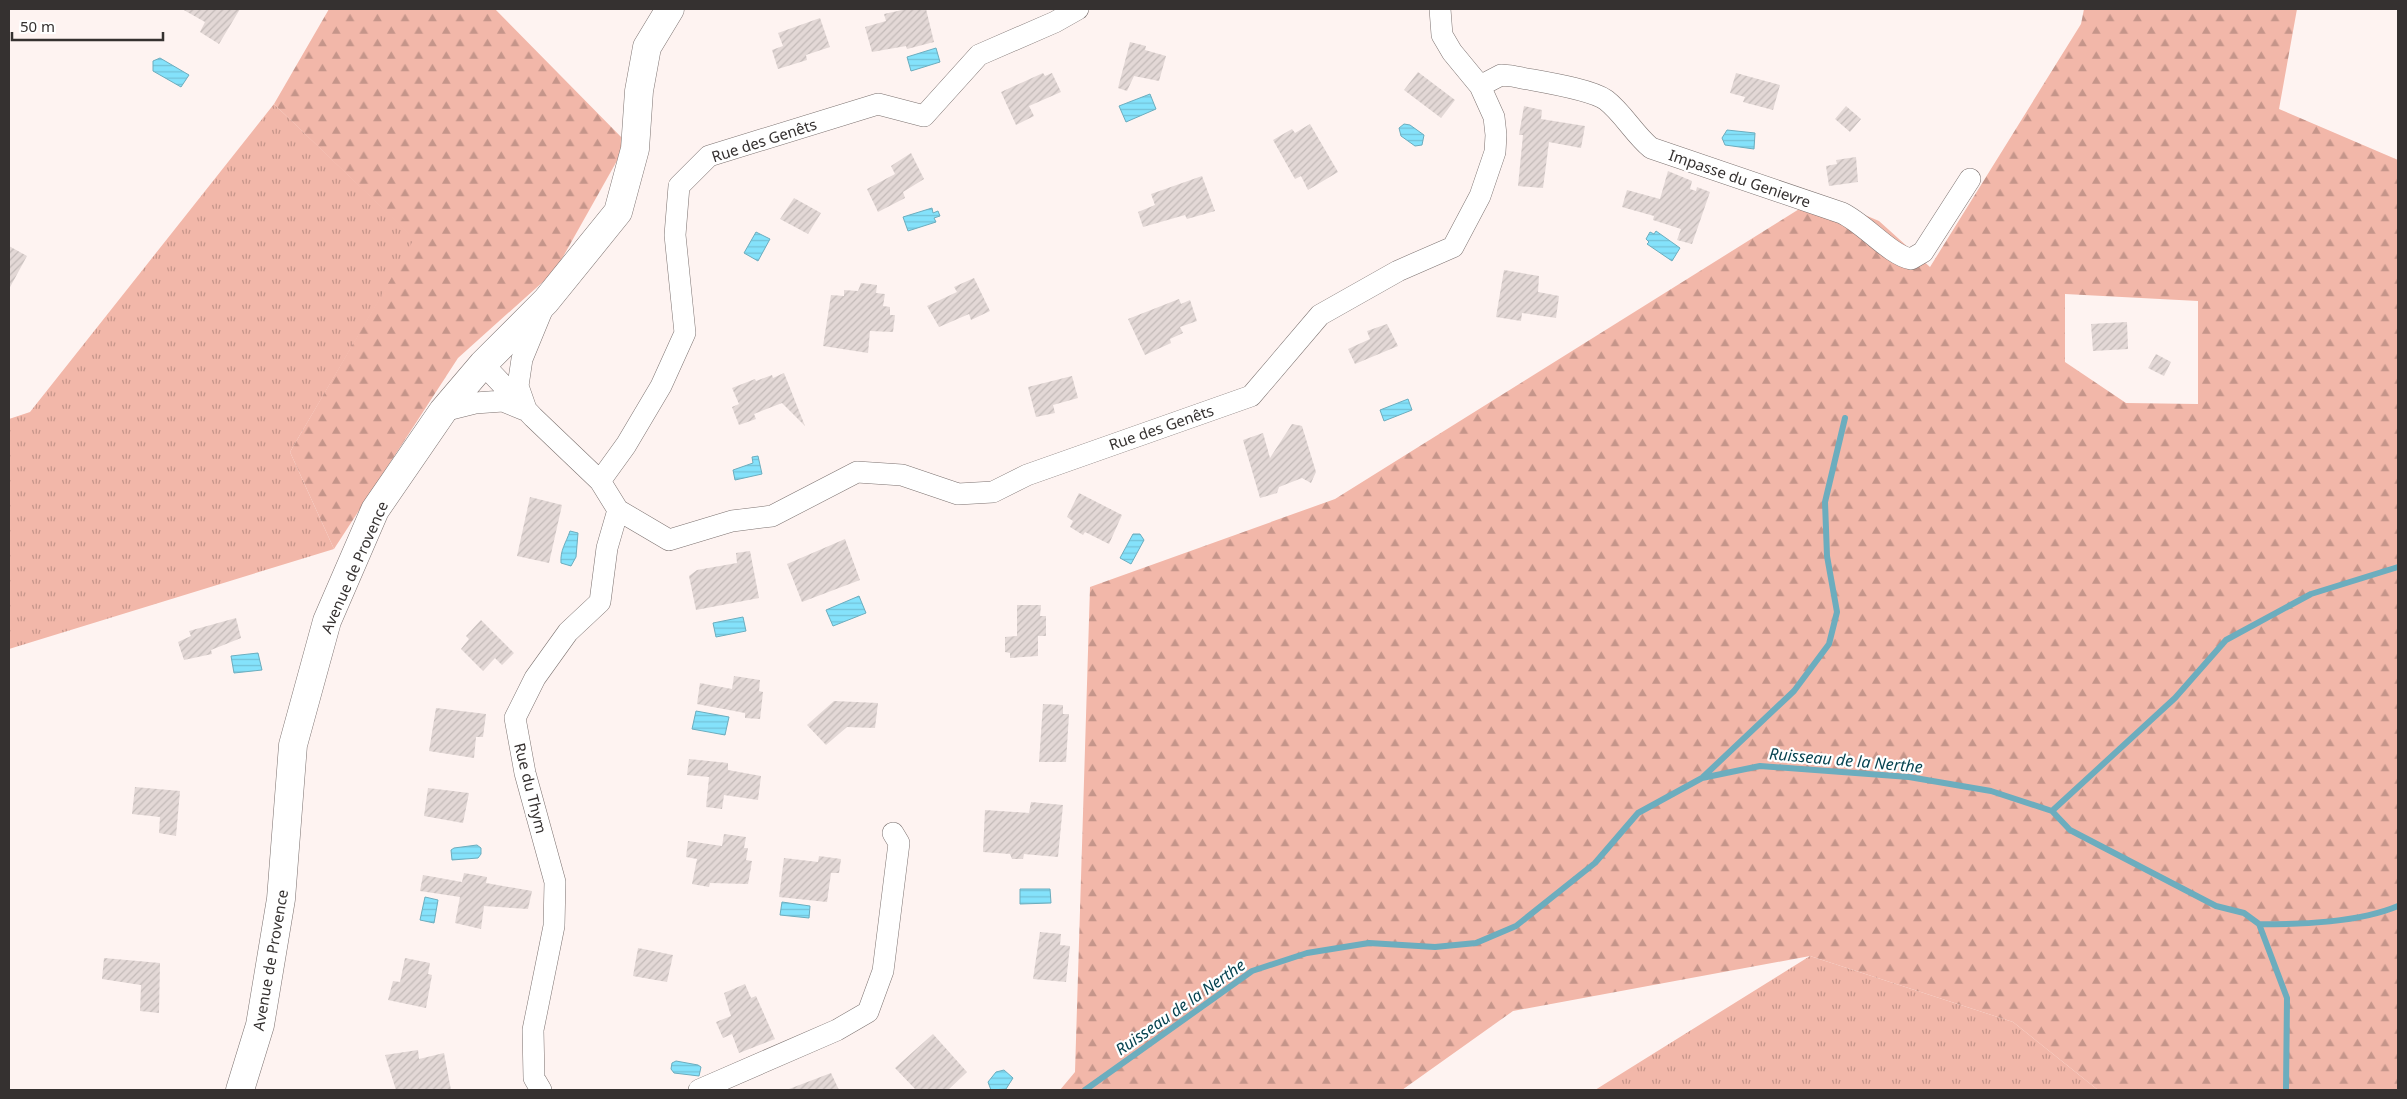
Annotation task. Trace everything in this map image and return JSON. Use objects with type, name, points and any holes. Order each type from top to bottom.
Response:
[{"type":"street","name":"Avenue de Provence","points":[[240,1090],[260,1024],[282,899],[293,745],[327,621],[375,510],[443,411],[483,364],[546,301],[618,212],[635,149],[639,90],[647,47],[670,9]]},
{"type":"street","name":"Rue des Genêts","points":[[600,481],[626,445],[661,386],[686,333],[675,235],[679,186],[708,156],[878,104],[924,116],[979,55],[1017,36],[1055,22],[1078,9]]},
{"type":"street","name":"Rue des Genêts","points":[[483,364],[527,411],[600,481],[618,510],[669,540],[732,522],[772,516],[857,472],[902,475],[958,494],[993,492],[1027,475],[1251,396],[1320,315],[1398,271],[1453,247],[1480,196],[1495,152],[1496,135],[1494,117],[1480,86],[1452,52],[1442,35],[1440,9]]},
{"type":"street","name":"Impasse du Genievre","points":[[1480,86],[1501,75],[1596,94],[1606,100],[1651,148],[1842,213],[1858,220],[1899,254],[1911,259],[1923,252],[1970,179]]},
{"type":"street","points":[[527,411],[518,386],[522,358],[546,301]]},
{"type":"street","points":[[443,411],[475,403],[503,401],[527,411]]},
{"type":"street","name":"Rue du Thym","points":[[541,1090],[534,1078],[532,1030],[554,926],[555,882],[525,773],[515,718],[540,670],[568,632],[600,602],[607,548],[618,510]]},
{"type":"street","points":[[699,1090],[837,1030],[868,1012],[882,971],[899,843],[893,833]]},
{"type":"green space","points":[[329,9],[495,9],[627,143],[555,271],[458,358],[334,549],[290,452],[414,239],[274,104]]},
{"type":"green space","points":[[2084,9],[2297,9],[2279,109],[2398,160],[2398,1090],[2098,1090],[2013,1022],[1810,956],[1513,1011],[1402,1090],[1060,1090],[1075,1072],[1090,587],[1335,499],[1820,196],[1879,221],[1930,267],[2081,24]],"holes":[[[2065,294],[2198,301],[2198,404],[2126,403],[2065,362]]]},
{"type":"green space","points":[[274,104],[415,239],[290,452],[334,549],[9,649],[9,419],[30,412]]},
{"type":"green space","points":[[1810,956],[2013,1022],[2098,1090],[1595,1090]]},
{"type":"water","points":[[936,48],[940,62],[911,71],[907,57]]},
{"type":"water","points":[[160,58],[189,75],[181,87],[153,71],[153,61]]},
{"type":"water","points":[[1150,94],[1156,109],[1126,122],[1119,106]]},
{"type":"water","points":[[1404,124],[1410,125],[1424,135],[1422,145],[1415,146],[1401,136],[1399,128]]},
{"type":"water","points":[[1727,130],[1755,133],[1754,149],[1725,145],[1722,138]]},
{"type":"water","points":[[932,208],[933,213],[938,211],[940,216],[934,218],[936,222],[908,231],[903,217]]},
{"type":"water","points":[[1656,231],[1680,248],[1672,261],[1647,244],[1649,242],[1646,239],[1650,232],[1654,234]]},
{"type":"water","points":[[756,232],[770,239],[758,261],[744,253]]},
{"type":"water","points":[[1408,399],[1412,410],[1384,421],[1380,410]]},
{"type":"water","points":[[758,456],[762,474],[735,480],[733,470],[753,463],[752,457]]},
{"type":"water","points":[[570,531],[578,533],[576,557],[571,566],[561,563],[562,550]]},
{"type":"water","points":[[1133,534],[1140,534],[1144,540],[1131,564],[1120,558]]},
{"type":"water","points":[[859,596],[866,613],[833,626],[826,610]]},
{"type":"water","points":[[743,617],[746,631],[716,637],[713,623]]},
{"type":"water","points":[[258,653],[262,670],[234,673],[231,656]]},
{"type":"water","points":[[696,711],[729,717],[725,735],[692,729]]},
{"type":"water","points":[[477,845],[481,848],[481,854],[478,858],[452,860],[451,850],[454,848]]},
{"type":"water","points":[[1020,889],[1050,889],[1051,903],[1020,904]]},
{"type":"water","points":[[425,897],[438,900],[434,923],[420,920]]},
{"type":"water","points":[[782,902],[810,906],[809,918],[780,915]]},
{"type":"water","points":[[676,1061],[698,1065],[701,1067],[699,1076],[674,1073],[671,1069],[672,1063]]},
{"type":"water","points":[[1004,1070],[1013,1078],[1006,1089],[991,1090],[988,1082],[996,1072]]},
{"type":"building","points":[[182,9],[240,9],[219,44],[200,32],[205,22]]},
{"type":"building","points":[[907,9],[926,9],[934,42],[907,49],[906,46],[872,52],[865,27],[886,21],[884,14]]},
{"type":"building","points":[[820,18],[830,47],[806,55],[807,60],[778,69],[772,50],[783,46],[778,33]]},
{"type":"building","points":[[1130,42],[1146,46],[1145,50],[1166,56],[1159,81],[1134,76],[1127,91],[1118,88]]},
{"type":"building","points":[[1418,72],[1455,100],[1441,118],[1404,90]]},
{"type":"building","points":[[1043,73],[1045,76],[1052,73],[1061,92],[1029,106],[1034,116],[1016,125],[1001,92]]},
{"type":"building","points":[[1736,73],[1780,85],[1773,110],[1743,102],[1745,97],[1730,93]]},
{"type":"building","points":[[1524,106],[1542,110],[1541,119],[1585,126],[1581,148],[1549,142],[1543,188],[1518,186],[1523,135],[1519,135]]},
{"type":"building","points":[[1846,106],[1861,119],[1850,132],[1835,119]]},
{"type":"building","points":[[1310,124],[1338,172],[1308,190],[1301,176],[1295,179],[1273,140],[1292,129],[1295,133]]},
{"type":"building","points":[[911,153],[924,179],[903,192],[905,198],[878,212],[867,189],[895,174],[891,166]]},
{"type":"building","points":[[1856,157],[1858,182],[1829,186],[1826,166],[1837,164],[1836,160]]},
{"type":"building","points":[[1668,171],[1692,181],[1690,189],[1696,191],[1697,187],[1710,192],[1692,244],[1677,240],[1681,229],[1653,220],[1654,216],[1622,207],[1627,190],[1660,199]]},
{"type":"building","points":[[1202,176],[1215,211],[1187,219],[1185,215],[1143,227],[1138,212],[1155,205],[1151,194]]},
{"type":"building","points":[[794,198],[821,213],[808,234],[780,219]]},
{"type":"building","points":[[9,246],[27,256],[9,289]]},
{"type":"building","points":[[1504,270],[1539,276],[1538,292],[1559,296],[1556,318],[1522,313],[1521,321],[1496,317]]},
{"type":"building","points":[[974,278],[990,311],[971,320],[969,314],[939,327],[927,306],[957,292],[954,287]]},
{"type":"building","points":[[861,283],[877,285],[876,293],[885,294],[883,306],[890,307],[890,315],[895,315],[893,332],[870,331],[868,353],[823,346],[831,295],[844,296],[844,290],[858,291]]},
{"type":"building","points":[[1179,299],[1181,304],[1190,300],[1197,321],[1180,327],[1183,333],[1170,339],[1171,343],[1145,355],[1128,319]]},
{"type":"building","points":[[2127,322],[2128,349],[2093,351],[2091,324]]},
{"type":"building","points":[[1387,324],[1398,346],[1355,364],[1348,349],[1370,339],[1367,331]]},
{"type":"building","points":[[2156,354],[2171,362],[2164,376],[2148,368]]},
{"type":"building","points":[[784,373],[805,426],[782,403],[754,414],[756,419],[739,425],[732,407],[739,404],[732,388],[755,379],[756,381],[772,375],[773,378]]},
{"type":"building","points":[[1072,376],[1078,398],[1053,405],[1055,413],[1036,417],[1028,387]]},
{"type":"building","points":[[1292,424],[1302,426],[1316,472],[1311,483],[1302,478],[1279,487],[1277,493],[1260,498],[1243,440],[1263,433],[1270,458]]},
{"type":"building","points":[[1079,493],[1122,515],[1109,544],[1085,532],[1083,535],[1070,527],[1073,521],[1067,517]]},
{"type":"building","points":[[530,497],[562,505],[549,563],[517,556]]},
{"type":"building","points":[[845,539],[860,580],[802,602],[787,564]]},
{"type":"building","points":[[750,551],[759,598],[696,610],[689,576],[697,570],[737,563],[736,553]]},
{"type":"building","points":[[1017,605],[1041,605],[1040,616],[1046,616],[1046,636],[1038,636],[1038,656],[1010,658],[1010,653],[1005,652],[1005,637],[1017,636]]},
{"type":"building","points":[[236,618],[241,638],[211,650],[212,654],[184,660],[178,642],[191,636],[189,631]]},
{"type":"building","points":[[481,620],[514,653],[502,665],[495,658],[483,671],[461,649],[469,639],[466,636]]},
{"type":"building","points":[[734,676],[760,680],[759,691],[763,692],[760,719],[745,718],[745,713],[697,704],[700,683],[732,689]]},
{"type":"building","points":[[834,701],[878,703],[875,728],[847,727],[826,745],[807,725]]},
{"type":"building","points":[[1043,704],[1063,705],[1063,714],[1069,714],[1066,762],[1039,762]]},
{"type":"building","points":[[436,708],[486,714],[483,737],[476,737],[474,758],[429,751]]},
{"type":"building","points":[[689,759],[728,763],[728,770],[761,776],[758,800],[724,795],[722,809],[706,807],[709,777],[687,775]]},
{"type":"building","points":[[135,787],[180,791],[176,836],[159,833],[160,817],[132,814]]},
{"type":"building","points":[[428,788],[469,793],[463,823],[424,816]]},
{"type":"building","points":[[1031,802],[1063,805],[1058,857],[1024,854],[1023,859],[1012,859],[1010,854],[983,852],[985,810],[1029,813]]},
{"type":"building","points":[[724,834],[746,837],[744,848],[748,848],[746,860],[752,861],[748,884],[710,883],[709,887],[692,884],[697,859],[686,857],[688,841],[722,846]]},
{"type":"building","points":[[819,856],[841,859],[839,873],[831,873],[827,902],[779,897],[784,858],[818,862]]},
{"type":"building","points":[[464,873],[487,877],[486,883],[532,891],[528,909],[484,906],[481,929],[455,923],[460,897],[420,891],[423,875],[462,882]]},
{"type":"building","points":[[1040,932],[1061,934],[1060,945],[1070,946],[1066,982],[1033,979]]},
{"type":"building","points":[[638,948],[673,955],[667,982],[633,976]]},
{"type":"building","points":[[104,958],[160,963],[159,1013],[140,1011],[141,985],[102,979]]},
{"type":"building","points":[[405,958],[430,963],[428,974],[432,975],[426,1008],[388,1000],[393,981],[400,982]]},
{"type":"building","points":[[745,984],[751,998],[756,996],[775,1039],[739,1053],[732,1034],[723,1038],[716,1022],[731,1016],[724,993]]},
{"type":"building","points":[[933,1034],[967,1072],[948,1090],[916,1090],[895,1068]]},
{"type":"building","points":[[418,1050],[419,1059],[444,1053],[451,1090],[396,1090],[385,1055]]},
{"type":"building","points":[[831,1073],[839,1090],[789,1090],[789,1089]]},
{"type":"waterway","points":[[1703,777],[1794,691],[1829,644],[1837,612],[1827,556],[1825,502],[1845,418]]},
{"type":"waterway","points":[[2052,811],[2175,698],[2226,640],[2311,594],[2398,567]]},
{"type":"waterway","name":"Ruisseau de la Nerthe","points":[[1085,1090],[1252,971],[1307,953],[1369,943],[1435,947],[1476,943],[1516,926],[1595,863],[1638,813],[1702,778],[1760,766],[1909,777],[1991,791],[2052,811],[2070,830],[2216,906],[2244,913],[2259,924],[2287,998],[2286,1090]]},
{"type":"waterway","points":[[2259,924],[2293,924],[2348,919],[2366,916],[2398,906]]}]
